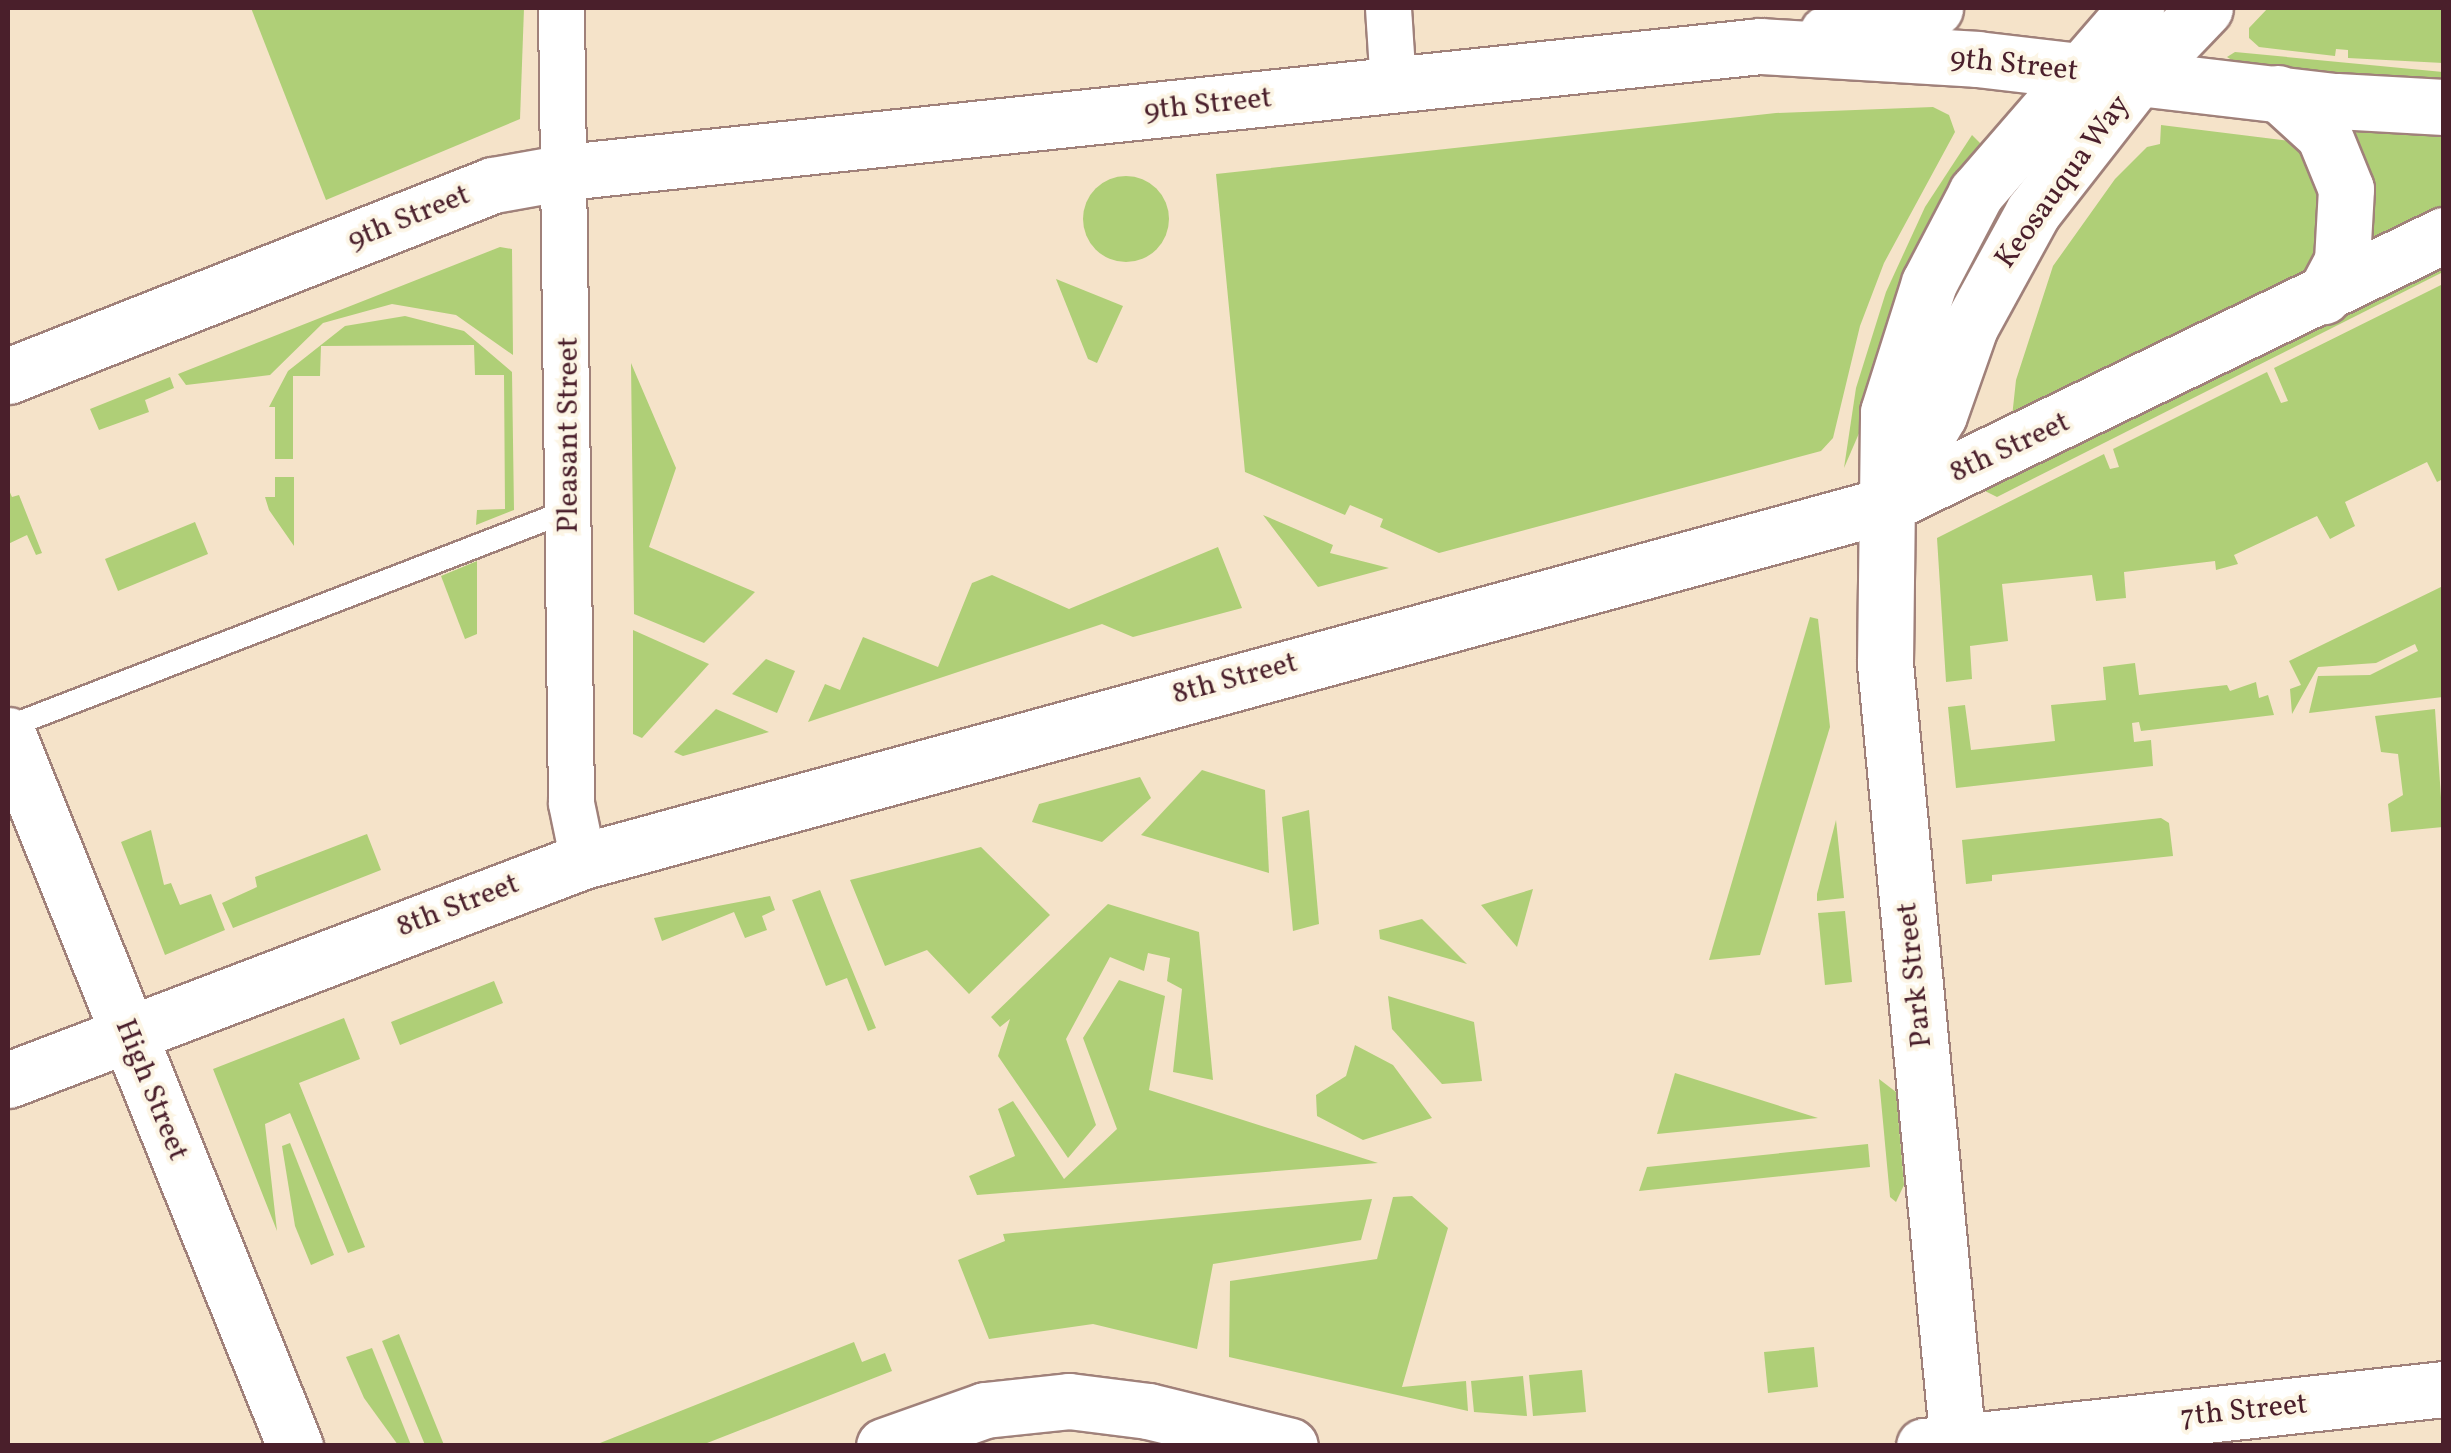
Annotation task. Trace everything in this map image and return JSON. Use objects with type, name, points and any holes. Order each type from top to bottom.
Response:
[{"type":"main road","points":[[1760,46],[1936,8]]},
{"type":"main road","name":"Keosauqua Way","points":[[1886,505],[1888,412],[1928,282],[1976,193],[2136,8]]},
{"type":"main road","name":"Keosauqua Way","points":[[1886,505],[1939,416],[1998,268],[2072,158],[2137,79],[2205,8]]},
{"type":"main road","name":"9th Street","points":[[8,376],[493,185],[566,172],[1760,46],[2444,107]]},
{"type":"main road","points":[[2278,93],[2324,136],[2346,189],[2342,261],[2324,296]]},
{"type":"main road","name":"8th Street","points":[[8,1080],[583,861],[1886,505],[2444,235]]},
{"type":"main road","name":"Park Street","points":[[1886,505],[1885,663],[1946,1444]]},
{"type":"main road","name":"High Street","points":[[8,735],[295,1446]]},
{"type":"main road","name":"7th Street","points":[[1946,1444],[2444,1388]]},
{"type":"main road","points":[[884,1446],[984,1410],[1069,1401],[1148,1411],[1290,1446]]},
{"type":"street","name":"Pleasant Street","points":[[561,8],[572,803],[583,861]]},
{"type":"street","points":[[1388,8],[1393,85]]},
{"type":"lane","points":[[8,727],[570,510]]},
{"type":"green space","points":[[251,8],[524,8],[520,119],[326,200]]},
{"type":"green space","points":[[2268,8],[2443,8],[2443,63],[2348,58],[2348,50],[2336,49],[2335,56],[2259,47],[2249,38],[2249,28]]},
{"type":"green space","points":[[2235,52],[2443,72],[2443,85],[2240,65],[2227,57]]},
{"type":"green space","points":[[1933,107],[1949,115],[1955,132],[1884,263],[1860,326],[1833,438],[1821,451],[1439,553],[1380,527],[1383,519],[1350,505],[1345,515],[1245,472],[1216,174],[1776,113]]},
{"type":"green space","points":[[2161,125],[2299,142],[2322,171],[2325,236],[2306,271],[2012,417],[2016,380],[2053,266],[2115,179],[2147,147],[2160,144]]},
{"type":"green space","points":[[2349,129],[2443,129],[2443,208],[2370,243]]},
{"type":"green space","points":[[1972,135],[1983,146],[1844,468],[1856,388],[1886,292],[1925,207]]},
{"type":"green space","points":[[1126,176],[1150,183],[1162,195],[1169,219],[1162,243],[1150,255],[1126,262],[1102,255],[1090,243],[1083,219],[1090,195],[1102,183]]},
{"type":"green space","points":[[500,247],[512,249],[513,355],[456,315],[392,304],[323,323],[270,375],[186,385],[178,374]]},
{"type":"green space","points":[[2443,261],[2443,272],[1997,497],[1983,490]]},
{"type":"green space","points":[[1056,279],[1123,306],[1097,363],[1088,359]]},
{"type":"green space","points":[[2443,284],[2443,479],[2437,482],[2427,462],[2345,502],[2355,526],[2330,539],[2317,516],[2234,555],[2238,564],[2216,570],[2215,561],[2124,572],[2126,598],[2096,601],[2092,575],[2002,584],[2008,641],[1970,646],[1972,679],[1946,682],[1937,538],[2104,454],[2110,469],[2119,467],[2113,449],[2267,372],[2281,403],[2288,401],[2274,368]]},
{"type":"green space","points":[[405,316],[464,331],[512,372],[514,510],[476,525],[477,510],[505,509],[504,375],[475,375],[474,345],[321,346],[320,376],[293,376],[293,459],[275,459],[275,407],[269,407],[288,371],[345,326]]},
{"type":"green space","points":[[631,363],[676,468],[649,547],[755,592],[704,643],[634,614]]},
{"type":"green space","points":[[170,377],[174,388],[145,400],[149,412],[99,430],[90,409]]},
{"type":"green space","points":[[275,477],[294,477],[294,546],[269,510],[265,497],[275,497]]},
{"type":"green space","points":[[8,488],[12,497],[19,495],[42,553],[36,555],[27,535],[8,544]]},
{"type":"green space","points":[[1263,515],[1333,545],[1330,553],[1389,568],[1318,587]]},
{"type":"green space","points":[[195,522],[208,554],[118,591],[105,559]]},
{"type":"green space","points":[[1218,547],[1242,608],[1133,637],[1102,624],[808,722],[825,684],[840,690],[863,637],[938,667],[972,583],[992,575],[1069,609]]},
{"type":"green space","points":[[477,561],[477,634],[465,639],[441,576]]},
{"type":"green space","points":[[2443,586],[2443,697],[2309,713],[2318,676],[2370,675],[2418,651],[2415,644],[2376,663],[2318,667],[2292,714],[2290,689],[2301,685],[2289,661]]},
{"type":"green space","points":[[1810,617],[1818,619],[1830,727],[1760,955],[1709,960]]},
{"type":"green space","points":[[633,630],[709,664],[642,738],[633,734]]},
{"type":"green space","points":[[766,659],[795,671],[777,713],[732,694]]},
{"type":"green space","points":[[2135,663],[2139,695],[2227,685],[2230,691],[2256,682],[2259,698],[2268,695],[2274,715],[2141,731],[2139,722],[2132,723],[2134,742],[2151,740],[2153,766],[1956,788],[1948,707],[1965,705],[1971,750],[2055,741],[2051,705],[2106,700],[2103,667]]},
{"type":"green space","points":[[716,709],[769,732],[683,756],[674,752]]},
{"type":"green space","points":[[2435,709],[2443,827],[2391,832],[2388,804],[2403,795],[2398,754],[2381,752],[2375,716]]},
{"type":"green space","points":[[1202,770],[1265,790],[1269,873],[1141,835]]},
{"type":"green space","points":[[1140,777],[1151,798],[1102,842],[1032,822],[1039,804]]},
{"type":"green space","points":[[1309,810],[1319,924],[1293,931],[1282,817]]},
{"type":"green space","points":[[2161,818],[2169,823],[2173,856],[1992,875],[1992,881],[1966,884],[1962,840]]},
{"type":"green space","points":[[1836,820],[1844,898],[1817,901],[1817,894]]},
{"type":"green space","points":[[151,830],[164,885],[171,883],[180,905],[211,894],[225,930],[165,955],[121,842]]},
{"type":"green space","points":[[367,834],[381,870],[233,928],[222,903],[257,887],[255,877]]},
{"type":"green space","points":[[981,847],[1050,915],[969,994],[927,950],[885,966],[850,880]]},
{"type":"green space","points":[[1533,889],[1517,947],[1481,905]]},
{"type":"green space","points":[[820,890],[876,1028],[868,1031],[847,978],[826,986],[792,900]]},
{"type":"green space","points":[[770,896],[775,910],[762,916],[767,930],[745,938],[734,912],[662,941],[654,918]]},
{"type":"green space","points":[[1108,904],[1199,932],[1213,1080],[1173,1072],[1182,989],[1167,981],[1170,958],[1148,953],[1144,971],[1110,957],[1066,1039],[1096,1125],[1068,1158],[998,1056],[1010,1019],[1000,1027],[991,1017]]},
{"type":"green space","points":[[1845,911],[1852,982],[1825,985],[1818,913]]},
{"type":"green space","points":[[1422,919],[1467,964],[1380,939],[1379,930]]},
{"type":"green space","points":[[1119,980],[1165,996],[1149,1090],[1378,1163],[977,1195],[969,1176],[1015,1156],[998,1109],[1013,1101],[1064,1179],[1117,1129],[1083,1038]]},
{"type":"green space","points":[[494,981],[503,1003],[400,1045],[391,1022]]},
{"type":"green space","points":[[1388,996],[1474,1022],[1482,1081],[1442,1084],[1392,1029]]},
{"type":"green space","points":[[344,1018],[360,1059],[299,1083],[365,1247],[348,1253],[290,1113],[265,1124],[277,1231],[213,1069]]},
{"type":"green space","points":[[1355,1045],[1393,1065],[1432,1118],[1363,1140],[1317,1116],[1316,1095],[1346,1076]]},
{"type":"green space","points":[[1675,1073],[1818,1118],[1657,1134]]},
{"type":"green space","points":[[1879,1079],[1896,1092],[1904,1185],[1896,1202],[1890,1197]]},
{"type":"green space","points":[[290,1143],[334,1255],[311,1265],[295,1226],[282,1146]]},
{"type":"green space","points":[[1868,1144],[1870,1167],[1639,1191],[1647,1167]]},
{"type":"green space","points":[[1412,1196],[1448,1228],[1402,1387],[1466,1381],[1468,1411],[1229,1357],[1230,1281],[1377,1259],[1393,1197]]},
{"type":"green space","points":[[1372,1199],[1361,1240],[1213,1264],[1197,1349],[1093,1324],[989,1339],[958,1260],[1005,1241],[1003,1234]]},
{"type":"green space","points":[[399,1334],[444,1445],[425,1445],[382,1341]]},
{"type":"green space","points":[[854,1342],[862,1362],[885,1353],[892,1371],[702,1445],[595,1445]]},
{"type":"green space","points":[[1814,1347],[1818,1387],[1768,1393],[1764,1352]]},
{"type":"green space","points":[[372,1348],[411,1445],[398,1445],[364,1398],[346,1357]]},
{"type":"green space","points":[[1582,1370],[1586,1412],[1533,1416],[1529,1375]]},
{"type":"green space","points":[[1523,1376],[1527,1416],[1474,1412],[1471,1381]]}]
